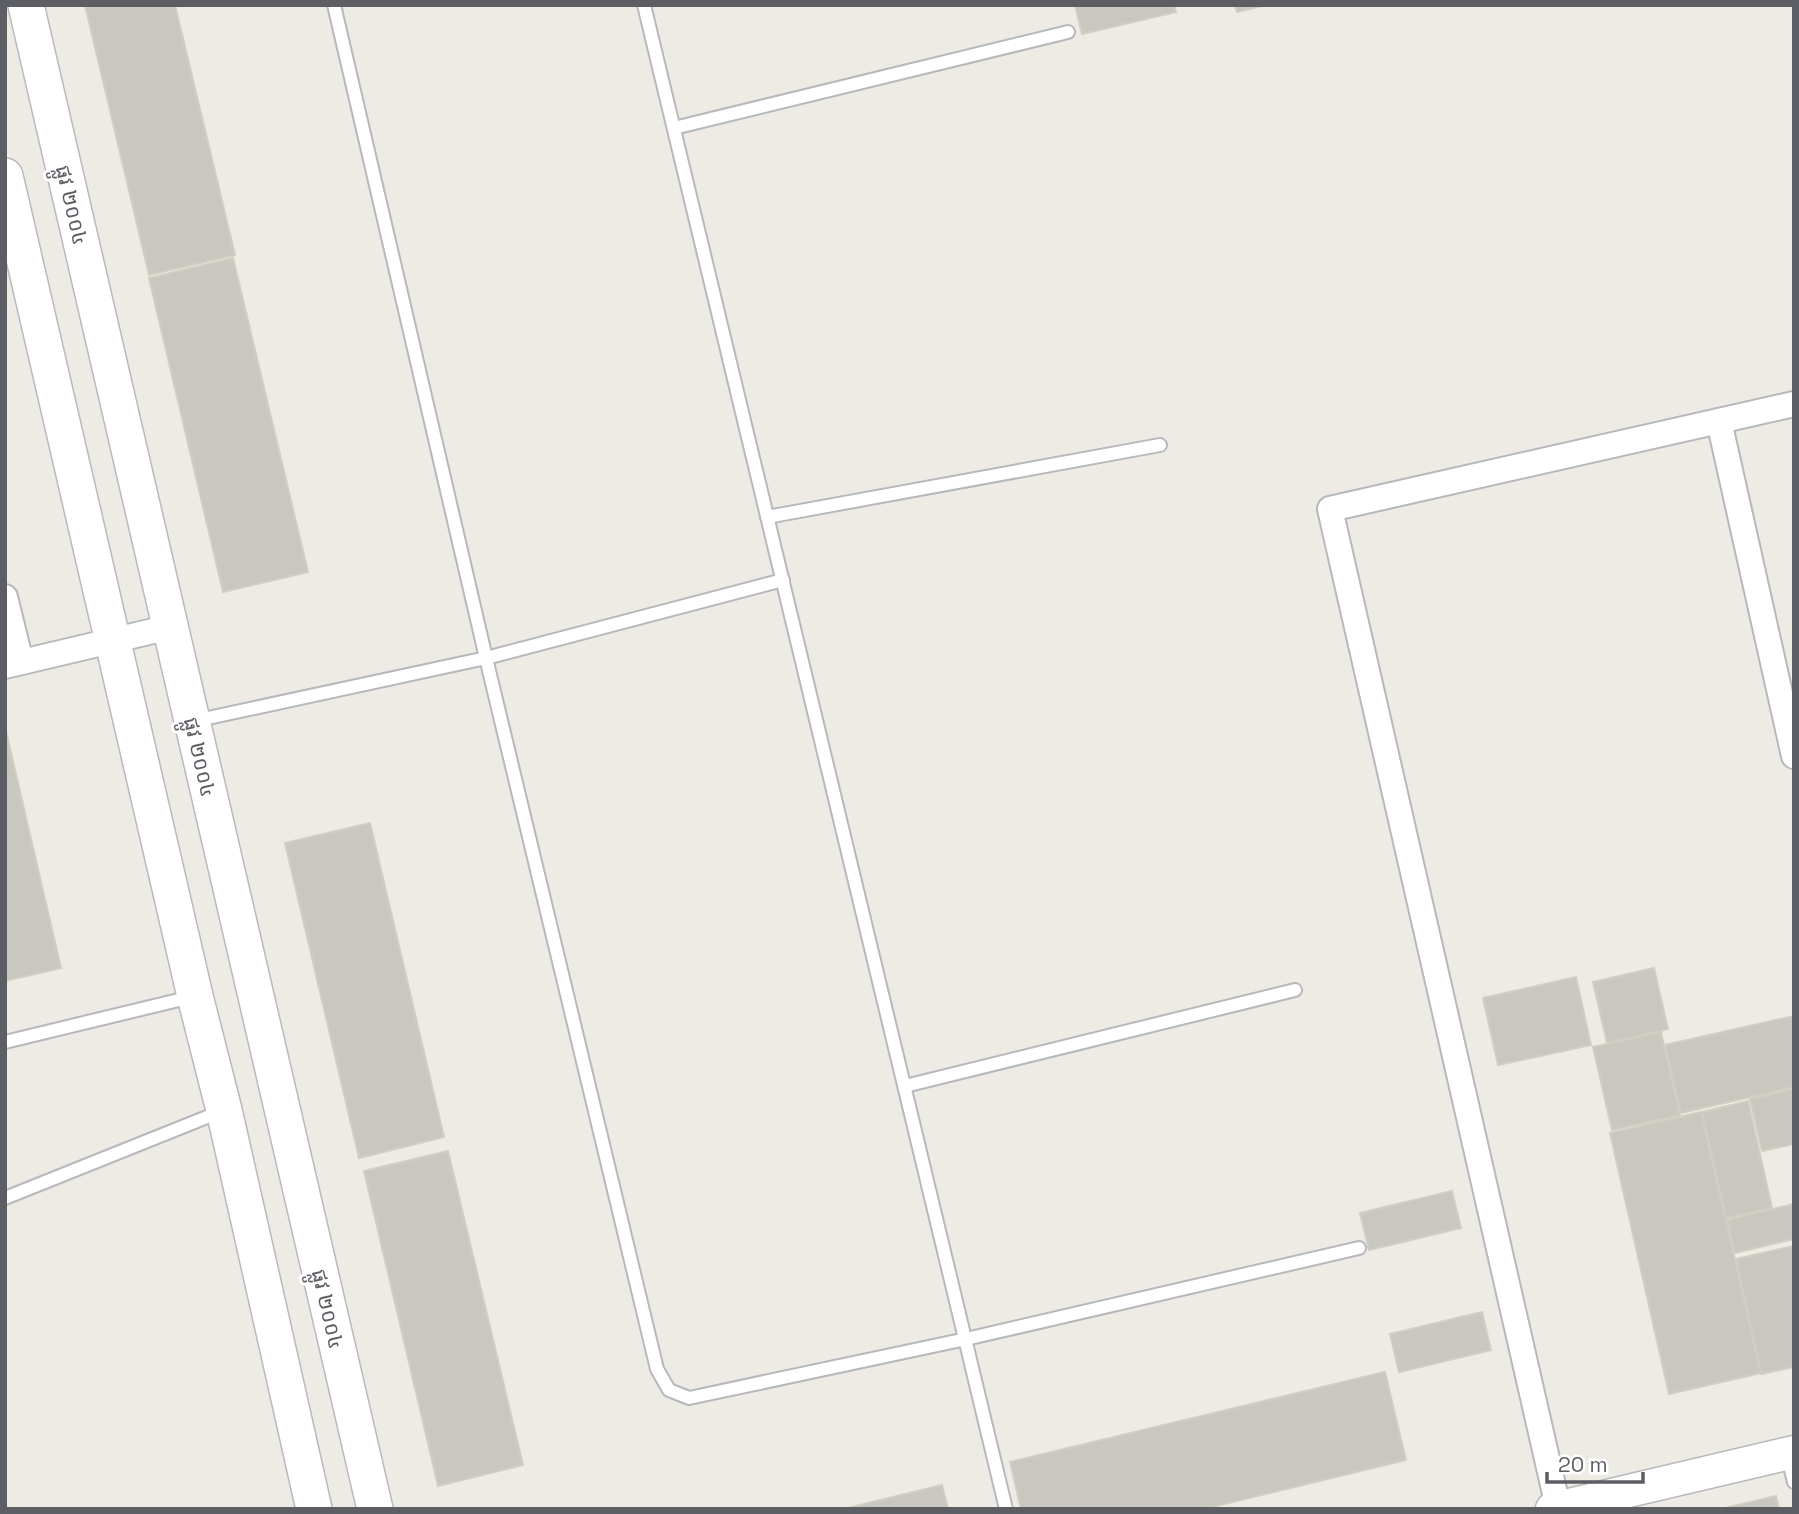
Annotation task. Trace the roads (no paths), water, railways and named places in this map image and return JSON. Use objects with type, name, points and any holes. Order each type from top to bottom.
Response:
[{"type":"main road","name":"ផ្លូវ ២០០៤","points":[[26,5],[375,1509]]},
{"type":"main road","points":[[5,176],[314,1509]]},
{"type":"street","points":[[1792,1463],[1555,1508],[1329,509],[1794,404]]},
{"type":"street","points":[[1719,421],[1794,756]]},
{"type":"street","points":[[5,597],[13,664],[170,627]]},
{"type":"lane","points":[[334,5],[486,658],[657,1369],[669,1390],[689,1398],[966,1339],[1359,1248]]},
{"type":"lane","points":[[644,5],[1006,1509]]},
{"type":"lane","points":[[674,128],[1068,32]]},
{"type":"lane","points":[[767,517],[1160,445]]},
{"type":"lane","points":[[192,721],[486,658],[783,580]]},
{"type":"lane","points":[[905,1086],[1295,990]]},
{"type":"lane","points":[[5,1042],[195,996]]},
{"type":"lane","points":[[5,1198],[223,1110]]}]
